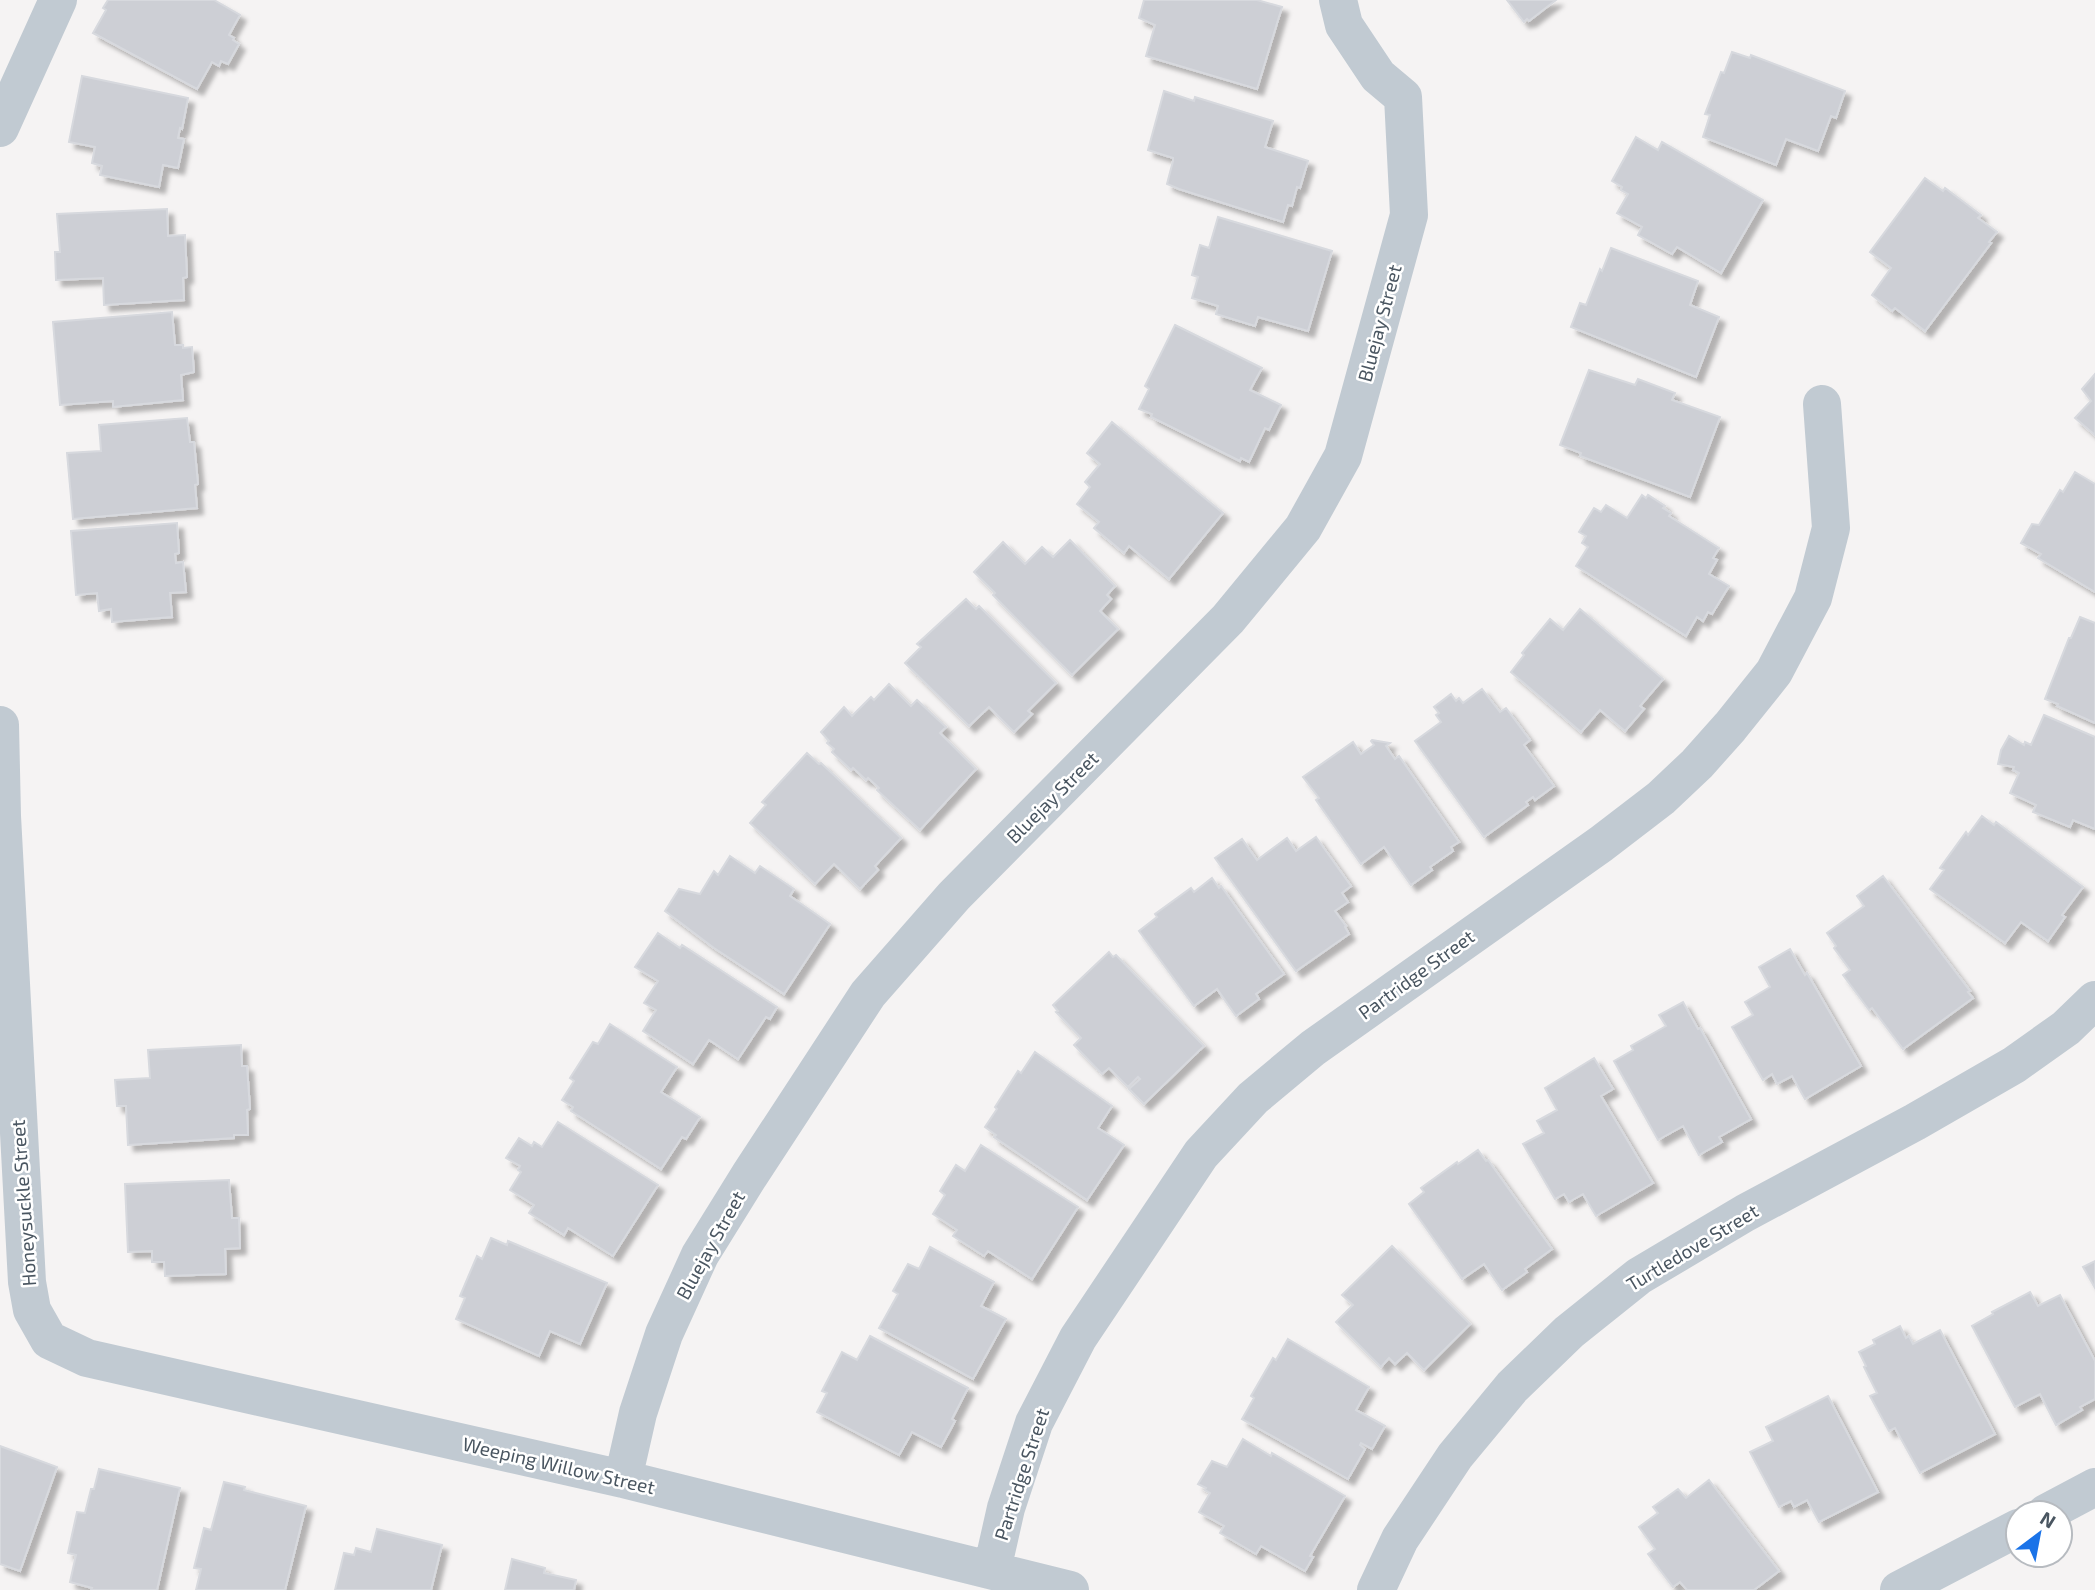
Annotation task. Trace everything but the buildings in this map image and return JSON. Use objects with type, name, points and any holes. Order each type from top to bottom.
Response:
[{"type":"street","points":[[0,128],[58,0]]},
{"type":"street","name":"Bluejay Street","points":[[624,1479],[638,1413],[664,1334],[700,1255],[868,994],[954,896],[1228,619],[1303,528],[1343,456],[1409,215],[1403,97],[1378,76],[1344,25],[1338,0]]},
{"type":"street","name":"Partridge Street","points":[[992,1570],[1006,1508],[1034,1423],[1078,1338],[1201,1154],[1253,1098],[1313,1048],[1601,844],[1661,798],[1697,764],[1730,727],[1774,671],[1813,598],[1830,528],[1822,404]]},
{"type":"street","name":"Honeysuckle Street","points":[[0,749],[1,816],[27,1282],[32,1310],[49,1340]]},
{"type":"street","name":"Turtledove Street","points":[[1376,1590],[1400,1539],[1454,1456],[1512,1387],[1569,1332],[1639,1276],[1745,1213],[1915,1122],[2014,1065],[2066,1028],[2095,1000]]},
{"type":"street","name":"Weeping Willow Street","points":[[49,1340],[87,1358],[624,1479],[1070,1590]]},
{"type":"street","points":[[2072,1499],[2095,1487]]},
{"type":"street","points":[[1899,1590],[2004,1535]]}]
